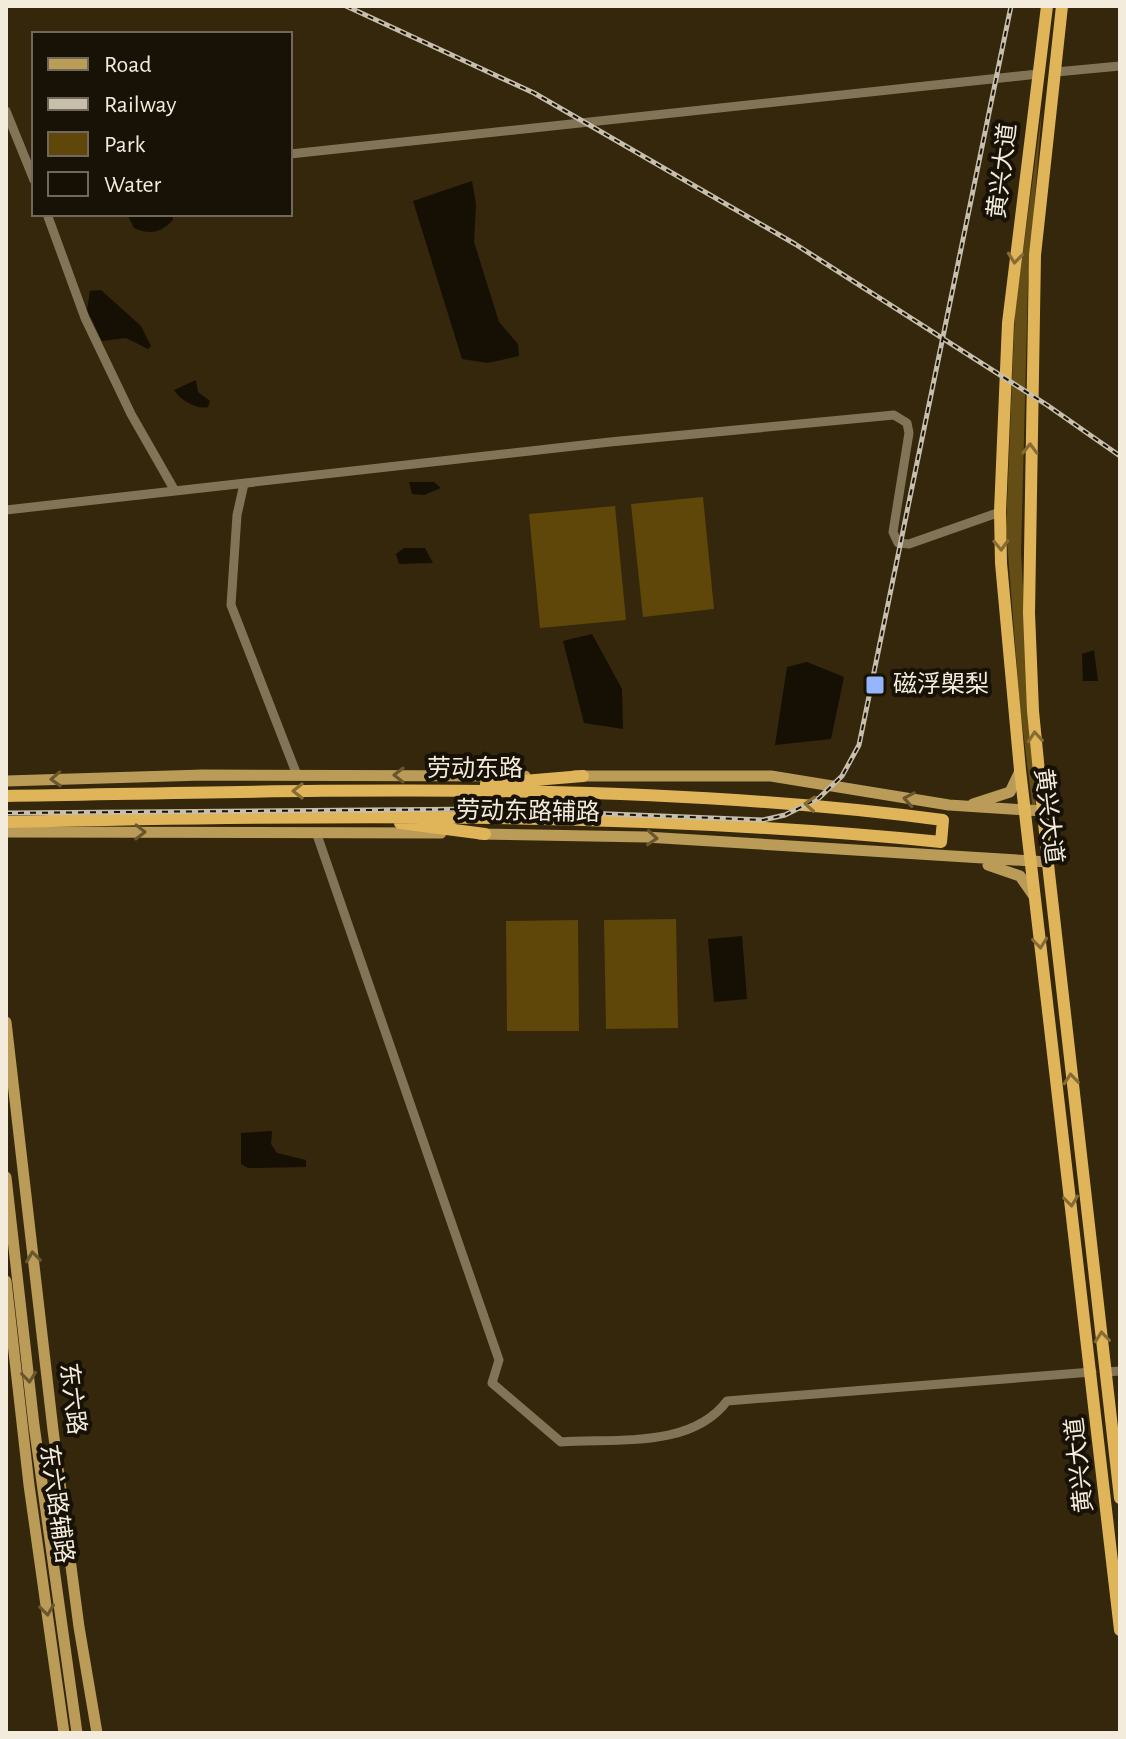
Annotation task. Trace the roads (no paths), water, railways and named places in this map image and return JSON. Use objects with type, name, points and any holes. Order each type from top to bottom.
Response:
[{"type":"highway","name":"黄兴大道","points":[[1047,6],[1008,323],[1000,512],[1024,810],[1120,1630]]},
{"type":"highway","name":"黄兴大道","points":[[1062,6],[1035,255],[1031,346],[1029,597],[1033,711],[1120,1498]]},
{"type":"highway","points":[[364,791],[583,776]]},
{"type":"highway","name":"劳动东路","points":[[6,796],[364,791],[654,794],[829,805],[943,820],[941,842],[794,829],[590,819],[293,815],[6,822]]},
{"type":"highway","points":[[293,815],[407,823],[485,834]]},
{"type":"main road","points":[[949,805],[1002,797],[1015,786],[1020,770]]},
{"type":"main road","points":[[6,781],[297,775],[771,776],[949,805],[1043,811]]},
{"type":"main road","name":"劳动东路辅路","points":[[6,832],[631,836],[1048,862]]},
{"type":"main road","points":[[6,840],[32,832]]},
{"type":"main road","points":[[920,856],[1011,872],[1027,882],[1036,901]]},
{"type":"main road","name":"东六路","points":[[6,1022],[53,1430],[79,1627],[97,1733]]},
{"type":"main road","name":"东六路","points":[[6,1177],[12,1279],[24,1329],[34,1425],[77,1733]]},
{"type":"main road","points":[[8,1299],[12,1279]]},
{"type":"main road","name":"东六路辅路","points":[[8,1299],[64,1733]]},
{"type":"main road","points":[[53,1654],[68,1676]]},
{"type":"street","points":[[1056,72],[1120,66]]},
{"type":"street","points":[[292,154],[1038,74]]},
{"type":"street","points":[[6,111],[32,175]]},
{"type":"street","points":[[48,216],[85,318],[131,414],[175,491]]},
{"type":"street","points":[[6,510],[894,415],[904,419],[909,433],[893,532],[898,543],[909,544],[1000,512]]},
{"type":"street","points":[[244,484],[237,515],[231,605],[297,775]]},
{"type":"street","points":[[316,832],[499,1360],[492,1383],[561,1442],[679,1435],[714,1419],[727,1401],[1092,1372]]},
{"type":"street","points":[[1106,1372],[1120,1371]]},
{"type":"water","points":[[472,181],[476,204],[474,242],[499,322],[518,344],[519,356],[488,363],[462,359],[413,201]]},
{"type":"water","points":[[128,216],[173,216],[164,228],[155,232],[134,228]]},
{"type":"water","points":[[101,290],[141,326],[151,346],[148,349],[126,338],[102,341],[87,310],[90,291]]},
{"type":"water","points":[[196,380],[198,392],[210,401],[208,407],[189,403],[174,390]]},
{"type":"water","points":[[409,482],[434,482],[441,488],[424,495],[412,494]]},
{"type":"water","points":[[404,548],[425,548],[433,563],[399,564],[396,554]]},
{"type":"water","points":[[592,634],[622,689],[623,729],[584,723],[563,641]]},
{"type":"water","points":[[1094,650],[1098,681],[1083,681],[1082,654]]},
{"type":"water","points":[[807,662],[844,677],[831,739],[775,745],[787,667]]},
{"type":"water","points":[[742,936],[747,999],[714,1002],[708,939]]},
{"type":"water","points":[[272,1131],[271,1144],[277,1153],[306,1160],[306,1167],[248,1168],[241,1164],[241,1133]]},
{"type":"railway","points":[[346,6],[534,93],[795,244],[1047,405],[1120,456]]},
{"type":"railway","points":[[6,813],[485,809],[763,820],[785,815],[819,798],[842,776],[859,745],[1011,6]]},
{"type":"place","name":"磁浮㮾梨","points":[[875,685]]}]
